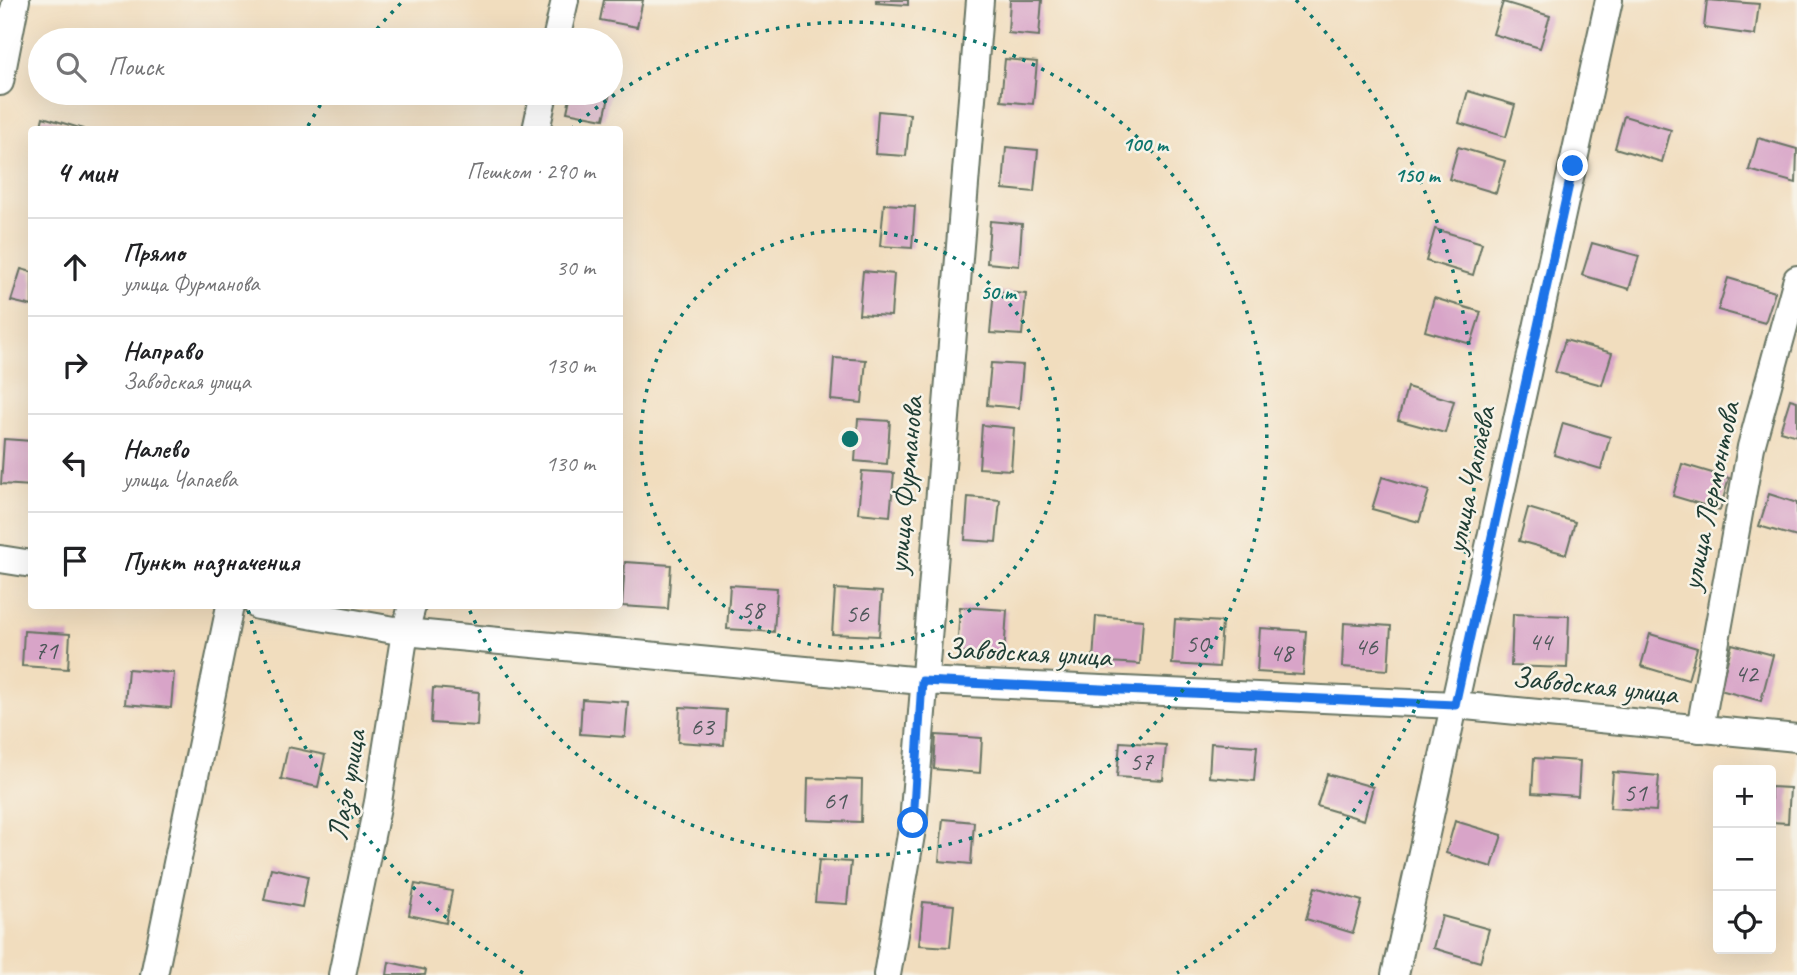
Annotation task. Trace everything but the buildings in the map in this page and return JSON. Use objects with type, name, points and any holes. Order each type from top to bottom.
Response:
[{"type":"street","points":[[0,82],[16,0]]},
{"type":"street","points":[[559,28],[565,0]]},
{"type":"street","name":"улица Фурманова","points":[[887,975],[913,823],[922,681],[981,0]]},
{"type":"street","name":"улица Чапаева","points":[[1395,975],[1609,0]]},
{"type":"street","points":[[537,126],[541,105]]},
{"type":"street","name":"улица Лермонтова","points":[[1700,729],[1751,447],[1797,279]]},
{"type":"street","points":[[0,559],[28,563]]},
{"type":"street","points":[[154,975],[229,609]]},
{"type":"street","name":"Заводская улица","points":[[275,609],[405,632],[922,681],[1455,705],[1797,738]]},
{"type":"street","name":"Лазо улица","points":[[342,975],[378,802],[405,632],[411,609]]},
{"type":"route","points":[[913,823],[922,681],[1455,705],[1573,166]]}]
